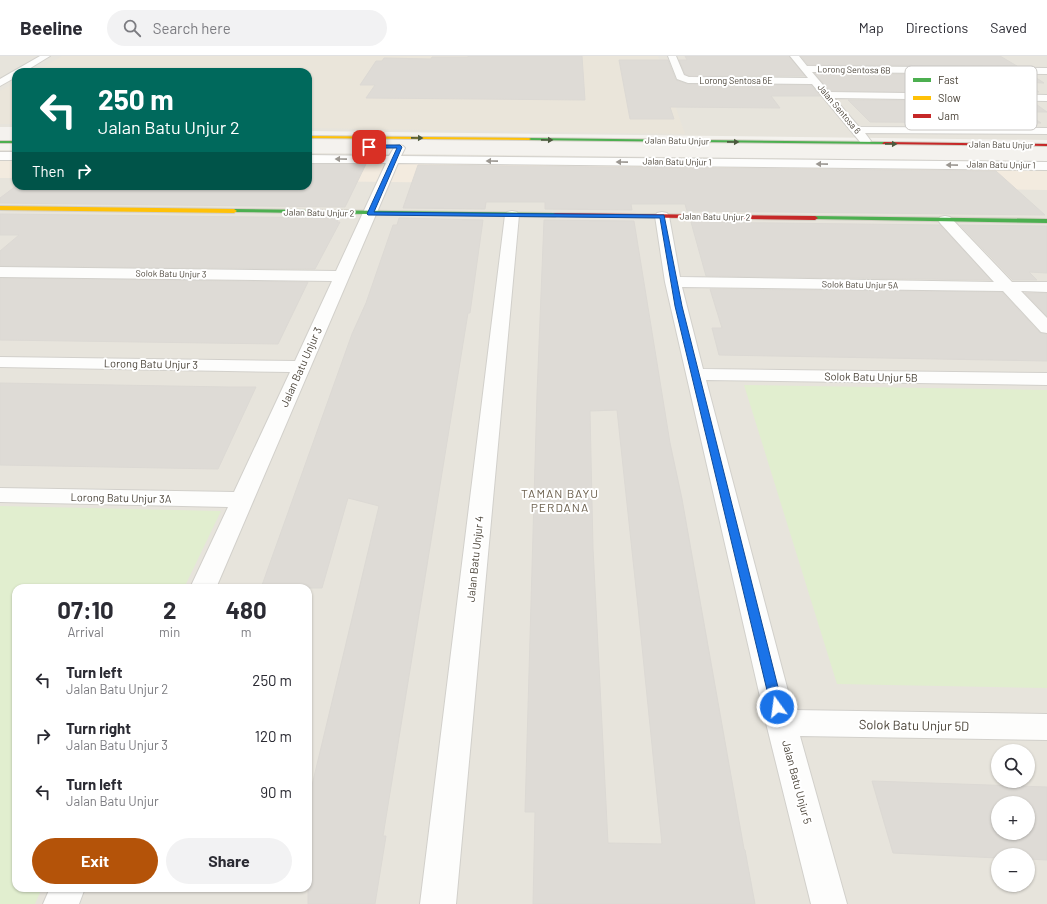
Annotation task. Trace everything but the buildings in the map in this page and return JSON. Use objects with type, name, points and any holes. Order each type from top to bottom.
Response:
[{"type":"main road","name":"Jalan Batu Unjur","points":[[312,137],[1047,145]]},
{"type":"main road","points":[[378,138],[397,143],[397,153]]},
{"type":"main road","points":[[0,142],[12,142]]},
{"type":"main road","name":"Jalan Batu Unjur","points":[[312,146],[397,153],[1047,153]]},
{"type":"main road","name":"Jalan Batu Unjur 2","points":[[0,208],[370,214],[1047,221]]},
{"type":"street","points":[[24,68],[46,56]]},
{"type":"street","name":"Lorong Sentosa 6E","points":[[672,56],[680,77],[688,80],[815,81]]},
{"type":"street","name":"Jalan Sentosa 6","points":[[794,56],[868,143]]},
{"type":"street","name":"Lorong Sentosa 6B","points":[[804,69],[905,70]]},
{"type":"street","name":"Lorong Sentosa 6B","points":[[1037,71],[1047,71]]},
{"type":"street","points":[[0,83],[12,75]]},
{"type":"street","points":[[827,95],[905,96]]},
{"type":"street","points":[[1037,98],[1047,98]]},
{"type":"street","points":[[856,130],[1047,131]]},
{"type":"street","name":"Jalan Batu Unjur 1","points":[[312,159],[397,153],[1047,166]]},
{"type":"street","name":"Jalan Batu Unjur 3","points":[[205,584],[397,153]]},
{"type":"street","points":[[0,156],[12,156]]},
{"type":"street","name":"Jalan Batu Unjur 4","points":[[438,904],[512,215]]},
{"type":"street","name":"Jalan Batu Unjur 5","points":[[662,216],[673,282],[695,374],[781,723],[829,904]]},
{"type":"street","points":[[945,220],[1047,328]]},
{"type":"street","name":"Solok Batu Unjur 3","points":[[0,272],[342,276]]},
{"type":"street","name":"Solok Batu Unjur 5A","points":[[673,282],[1047,287]]},
{"type":"street","name":"Lorong Batu Unjur 3","points":[[0,362],[302,367]]},
{"type":"street","name":"Solok Batu Unjur 5B","points":[[695,374],[1047,380]]},
{"type":"street","name":"Lorong Batu Unjur 3A","points":[[0,495],[242,500]]},
{"type":"street","name":"Solok Batu Unjur 5D","points":[[781,723],[1047,727]]},
{"type":"street","points":[[61,904],[66,892]]},
{"type":"shaded area","points":[[0,56],[1047,56],[1047,140],[312,131],[312,68],[12,68],[12,127],[0,127]]},
{"type":"shaded area","points":[[62,56],[658,56],[685,134],[312,128],[312,68],[41,68]]},
{"type":"shaded area","points":[[12,84],[12,124],[0,124],[0,91]]},
{"type":"shaded area","name":"TAMAN BAYU PERDANA","points":[[0,150],[12,150],[12,190],[312,190],[312,153],[1047,161],[1047,904],[0,904]]},
{"type":"shaded area","points":[[0,157],[12,157],[12,178],[0,178]]},
{"type":"shaded area","points":[[312,160],[1047,168],[1047,190],[312,181]]},
{"type":"green space","points":[[744,385],[1047,390],[1047,688],[837,684]]},
{"type":"green space","points":[[0,506],[221,511],[186,584],[12,584],[12,892],[40,892],[35,904],[0,904]]},
{"type":"traffic: fast","points":[[529,139],[884,143]]},
{"type":"traffic: fast","points":[[0,142],[12,142]]},
{"type":"traffic: fast","points":[[234,211],[555,215]]},
{"type":"traffic: fast","points":[[815,218],[1047,221]]},
{"type":"traffic: slow","points":[[312,137],[529,139]]},
{"type":"traffic: slow","points":[[0,208],[234,211]]},
{"type":"traffic: jam","points":[[884,143],[1047,145]]},
{"type":"traffic: jam","points":[[555,215],[815,218]]},
{"type":"district","name":"TAMAN BAYU PERDANA","points":[[560,501]]},
{"type":"route","points":[[369,147],[400,147],[370,214],[662,216],[678,306],[777,707]]}]
